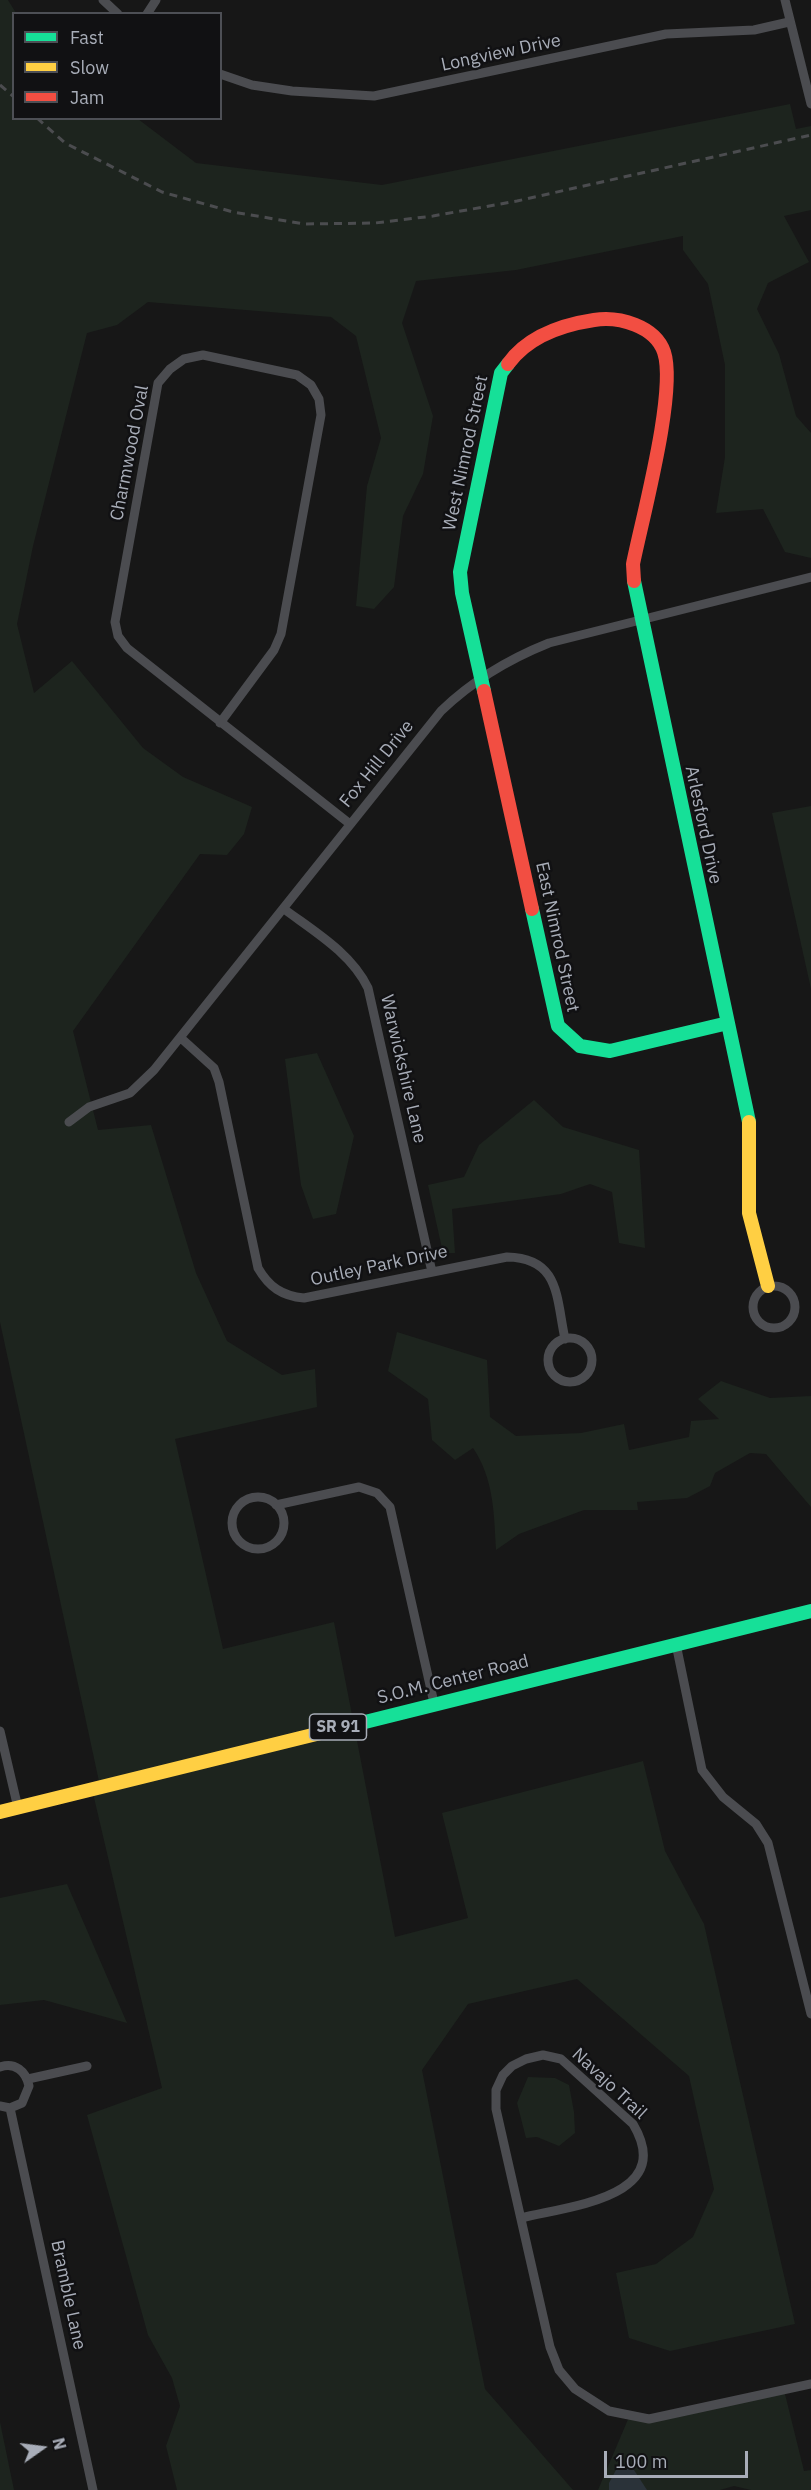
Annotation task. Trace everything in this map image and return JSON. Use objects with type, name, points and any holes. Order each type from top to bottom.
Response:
[{"type":"street","points":[[103,0],[116,12]]},
{"type":"street","points":[[785,0],[811,105]]},
{"type":"street","name":"Longview Drive","points":[[222,75],[252,85],[292,92],[374,96],[666,34],[754,30],[789,22]]},
{"type":"street","name":"West Nimrod Street","points":[[482,678],[460,572],[501,373],[513,355],[542,332],[600,318],[619,319],[655,338],[664,353],[666,370]]},
{"type":"street","name":"Charmwood Oval","points":[[220,723],[270,656],[281,634],[321,415],[319,399],[311,385],[297,375],[202,355],[184,359],[170,369],[158,383],[115,622],[118,636],[127,648],[220,723],[350,824]]},
{"type":"street","name":"Arlesford Drive","points":[[666,370],[666,387],[633,564],[640,620],[751,1132],[750,1225],[768,1286]]},
{"type":"street","name":"Fox Hill Drive","points":[[69,1122],[90,1107],[130,1093],[182,1039],[350,824],[441,711],[460,692],[519,655],[549,643],[811,577]]},
{"type":"street","name":"East Nimrod Street","points":[[482,678],[558,1026],[573,1043],[590,1052],[610,1051],[728,1023]]},
{"type":"street","name":"Warwickshire Lane","points":[[284,909],[348,958],[361,973],[368,988],[432,1272]]},
{"type":"street","name":"Outley Park Drive","points":[[182,1039],[214,1068],[219,1082],[258,1268],[265,1280],[288,1297],[304,1298],[507,1257],[527,1257],[542,1266],[553,1281],[565,1339]]},
{"type":"street","points":[[768,1286],[786,1290],[794,1300],[792,1318],[781,1327],[768,1327],[756,1319],[753,1313],[753,1300],[762,1289],[768,1286]]},
{"type":"street","points":[[565,1339],[579,1340],[590,1350],[592,1356],[590,1370],[580,1380],[573,1382],[559,1379],[550,1368],[548,1360],[553,1347],[565,1339]]},
{"type":"street","points":[[276,1505],[284,1520],[283,1528],[275,1543],[260,1550],[251,1549],[237,1540],[231,1524],[233,1515],[243,1501],[260,1497],[276,1505],[359,1487],[377,1493],[390,1507],[434,1703]]},
{"type":"street","name":"S.O.M. Center Road","points":[[0,1812],[811,1611]]},
{"type":"street","points":[[676,1644],[702,1770],[723,1797],[756,1824],[768,1843],[811,2014]]},
{"type":"street","points":[[0,1731],[18,1808]]},
{"type":"street","name":"Navajo Trail","points":[[521,2218],[611,2195],[634,2182],[645,2157],[640,2135],[633,2124],[561,2059],[543,2055],[512,2066],[496,2090],[496,2109],[550,2347],[559,2370],[575,2389],[609,2411],[649,2419],[691,2412],[811,2384]]},
{"type":"street","points":[[0,2067],[12,2065],[19,2068],[28,2079],[26,2098],[5,2107]]},
{"type":"street","points":[[28,2079],[87,2066]]},
{"type":"street","name":"Bramble Lane","points":[[5,2107],[93,2490]]},
{"type":"shaded area","points":[[0,0],[8,0],[15,12],[12,12],[12,120],[139,120],[196,163],[382,185],[790,104],[796,129],[811,126],[811,210],[784,216],[809,262],[768,283],[757,309],[779,354],[796,416],[811,433],[811,558],[785,552],[763,509],[716,513],[725,457],[725,365],[708,284],[683,250],[683,236],[516,270],[416,281],[402,323],[433,416],[423,474],[403,516],[394,587],[374,609],[356,606],[367,486],[381,438],[356,336],[331,317],[148,302],[117,325],[87,333],[33,546],[17,624],[34,693],[72,661],[143,748],[183,777],[252,807],[244,834],[227,855],[200,854],[73,1031],[98,1130],[151,1125],[196,1273],[227,1341],[282,1375],[315,1369],[317,1407],[175,1439],[223,1649],[334,1622],[395,1937],[468,1918],[442,1813],[643,1761],[665,1851],[704,1924],[795,2324],[670,2351],[629,2338],[616,2273],[656,2264],[693,2237],[714,2189],[689,2076],[577,1979],[468,2004],[422,2070],[485,2389],[573,2490],[177,2490],[166,2446],[180,2406],[172,2378],[148,2335],[87,2115],[162,2088],[92,1789],[100,1786],[0,1322]]},
{"type":"shaded area","points":[[811,806],[811,989],[772,813]]},
{"type":"shaded area","points":[[317,1053],[354,1136],[336,1214],[313,1219],[301,1185],[285,1059]]},
{"type":"shaded area","points":[[534,1100],[563,1127],[639,1150],[645,1248],[619,1243],[612,1192],[590,1184],[561,1194],[452,1209],[455,1253],[443,1253],[428,1185],[464,1177],[479,1145]]},
{"type":"shaded area","points":[[397,1332],[487,1360],[490,1417],[516,1436],[581,1433],[624,1424],[629,1450],[689,1437],[691,1421],[719,1419],[698,1399],[721,1381],[770,1398],[811,1396],[811,1507],[766,1454],[750,1453],[715,1473],[710,1486],[687,1498],[637,1502],[638,1510],[584,1510],[519,1534],[496,1550],[492,1497],[485,1472],[473,1448],[455,1460],[432,1440],[428,1399],[388,1371]]},
{"type":"shaded area","points":[[67,1884],[127,2023],[44,2000],[0,2005],[0,1898]]},
{"type":"shaded area","points":[[528,2077],[555,2078],[569,2085],[575,2133],[559,2146],[537,2137],[526,2138],[517,2103]]},
{"type":"shaded area","points":[[784,2390],[804,2471],[811,2470],[811,2490],[751,2490],[734,2486],[720,2490],[647,2490],[609,2483],[609,2490],[598,2490],[629,2417],[649,2419]]},
{"type":"shaded area","points":[[0,2422],[14,2490],[0,2490]]},
{"type":"shaded area","points":[[626,2468],[634,2470],[647,2490],[609,2490],[609,2483],[616,2470]]},
{"type":"railway","points":[[0,85],[12,95]]},
{"type":"railway","points":[[39,120],[65,143],[162,192],[233,212],[304,224],[375,223],[433,216],[517,201],[811,135]]},
{"type":"traffic: fast","points":[[484,691],[462,593],[460,572],[501,373],[508,364]]},
{"type":"traffic: fast","points":[[634,581],[749,1122]]},
{"type":"traffic: fast","points":[[532,909],[558,1026],[580,1046],[610,1051],[728,1023]]},
{"type":"traffic: fast","points":[[353,1725],[811,1611]]},
{"type":"traffic: slow","points":[[749,1122],[749,1213],[768,1286]]},
{"type":"traffic: slow","points":[[0,1812],[353,1725]]},
{"type":"traffic: jam","points":[[508,364],[525,346],[546,333],[594,320],[614,320],[635,325],[653,335],[659,343],[664,352],[667,370],[666,395],[657,456],[633,564],[634,581]]},
{"type":"traffic: jam","points":[[484,691],[532,909]]}]
